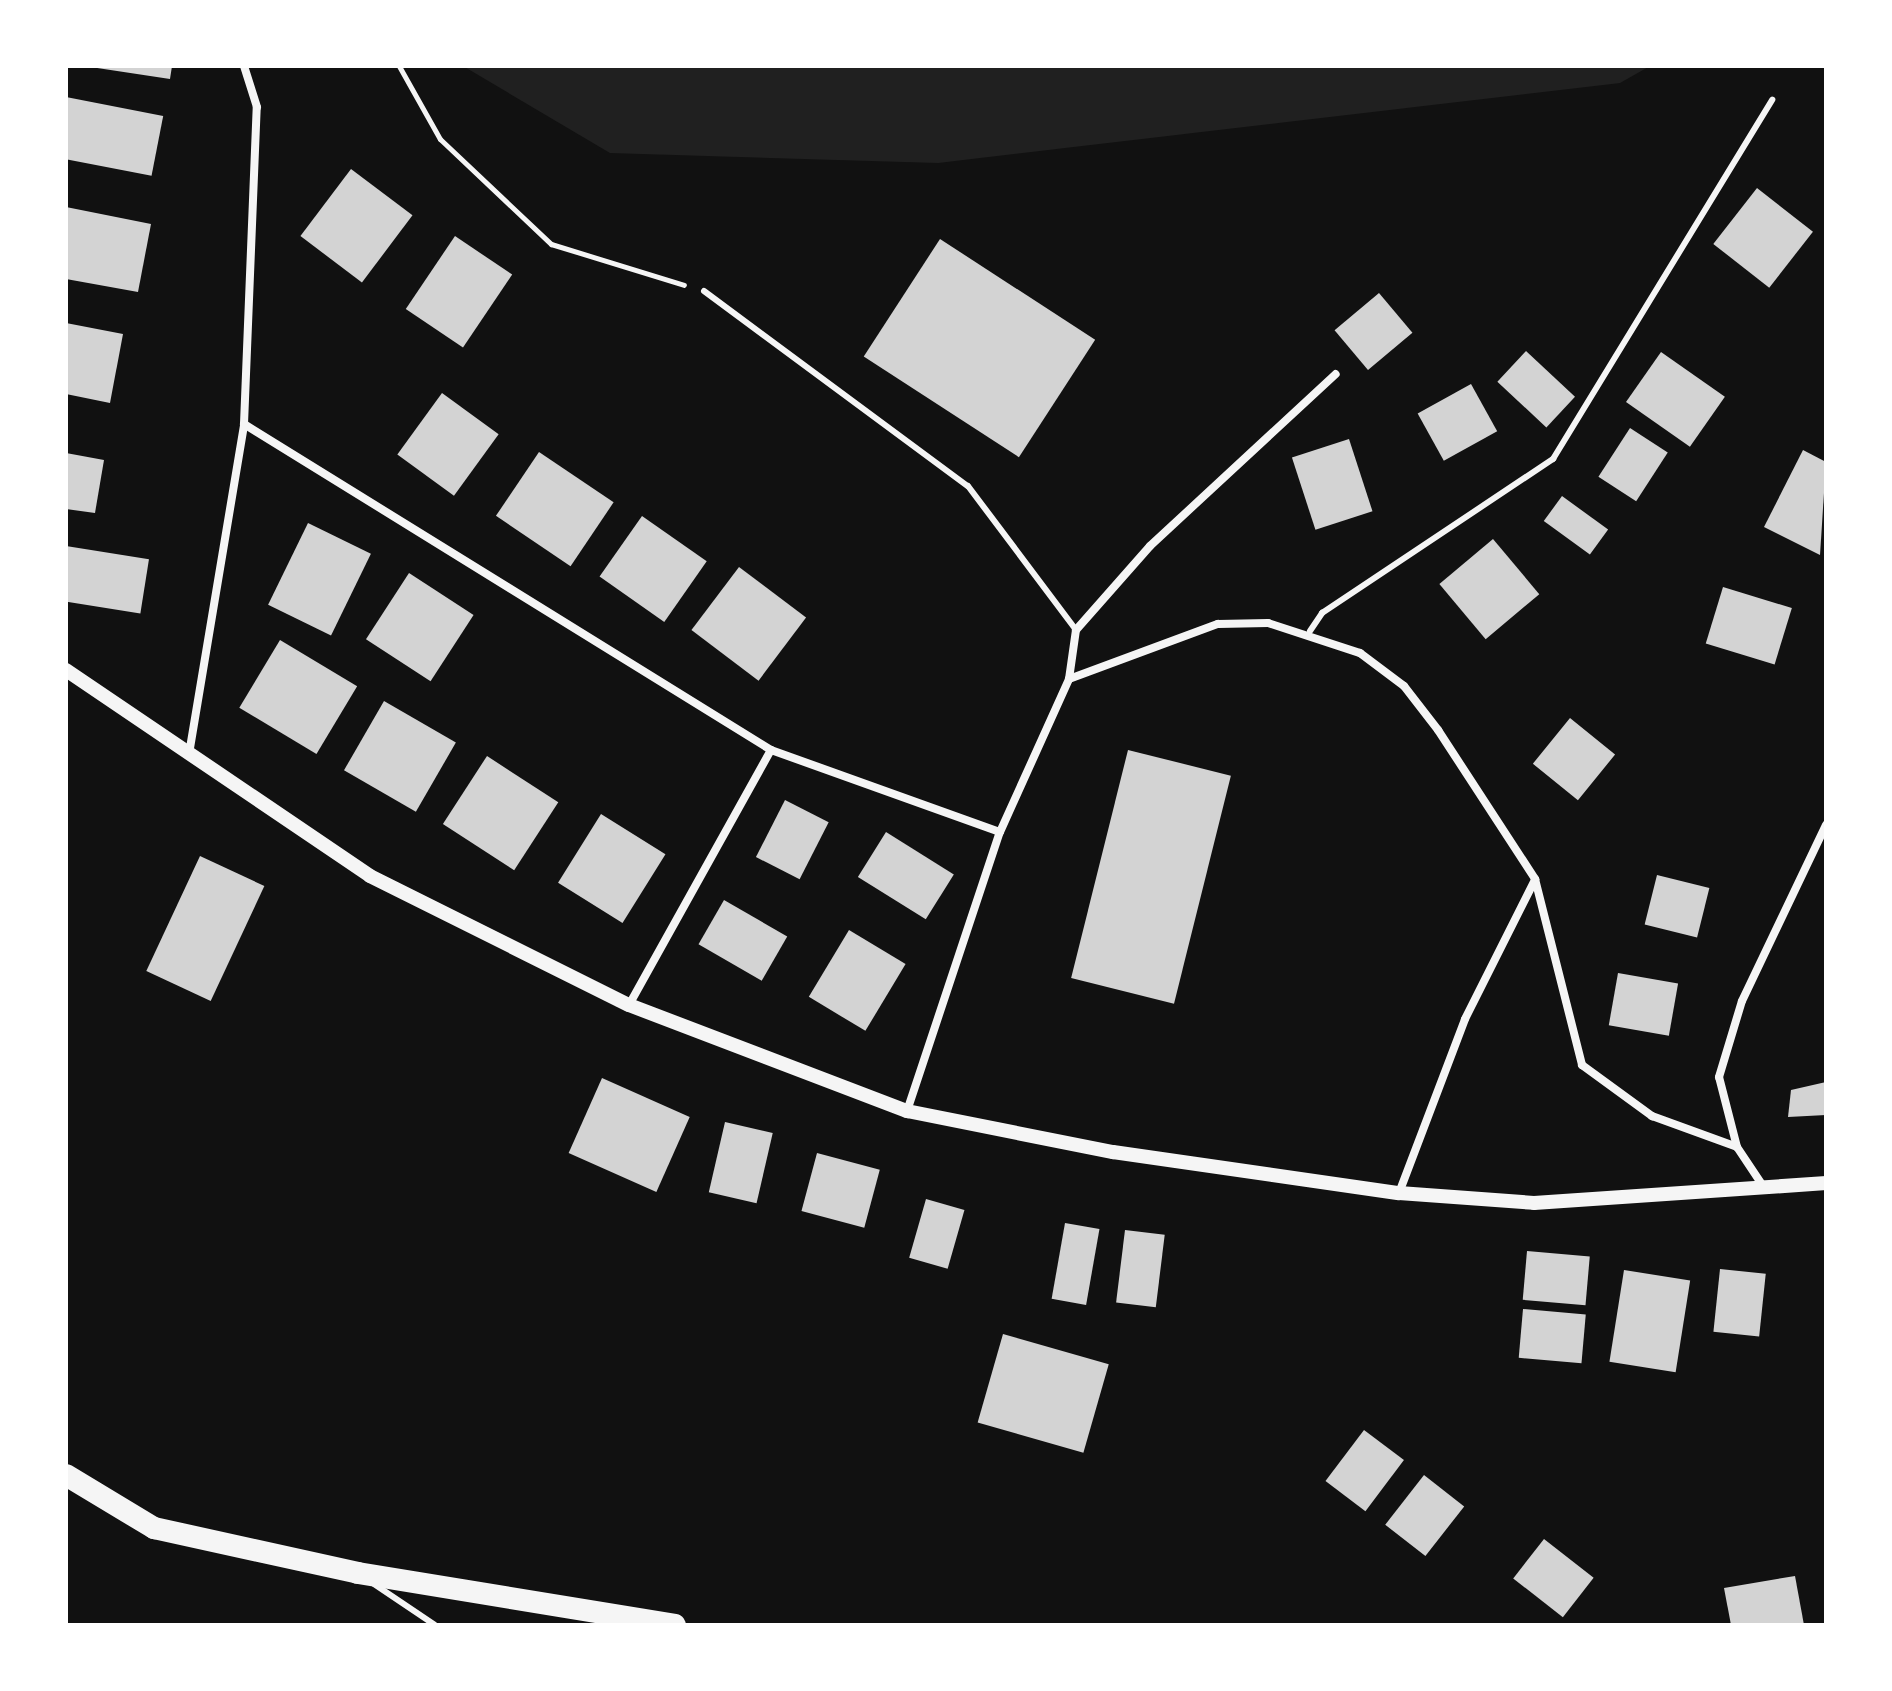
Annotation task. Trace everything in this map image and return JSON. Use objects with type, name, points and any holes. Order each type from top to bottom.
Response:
[{"type":"highway","points":[[66,1475],[154,1528],[358,1573],[675,1625]]},
{"type":"street","points":[[188,759],[244,424],[257,107],[244,66]]},
{"type":"street","points":[[907,1111],[1000,832],[1069,679],[1076,630],[1212,483],[1336,374]]},
{"type":"street","points":[[244,424],[771,750],[1000,832]]},
{"type":"street","points":[[1069,679],[1218,624],[1310,631],[1360,653],[1404,686],[1535,879],[1582,1065],[1652,1116],[1737,1147]]},
{"type":"street","points":[[66,670],[188,759],[370,876],[629,1005],[907,1111],[1113,1152],[1399,1193],[1534,1203],[1765,1190],[1826,1183]]},
{"type":"street","points":[[629,1005],[771,750]]},
{"type":"street","points":[[1765,1190],[1737,1147],[1719,1077],[1742,1001],[1826,825]]},
{"type":"street","points":[[1399,1193],[1465,1019],[1535,879]]},
{"type":"lane","points":[[1310,631],[1322,613],[1553,459],[1772,100]]},
{"type":"lane","points":[[704,291],[968,486],[1076,630]]},
{"type":"lane","points":[[358,1573],[435,1625]]},
{"type":"path","points":[[399,66],[440,139],[551,244],[704,291]]},
{"type":"shaded area","points":[[463,66],[1650,66],[1620,83],[938,163],[610,153]]},
{"type":"building","points":[[84,66],[172,66],[170,79]]},
{"type":"building","points":[[66,97],[163,116],[152,176],[66,159]]},
{"type":"building","points":[[351,169],[412,215],[362,282],[300,236]]},
{"type":"building","points":[[1757,188],[1813,232],[1769,288],[1713,244]]},
{"type":"building","points":[[66,207],[151,224],[138,292],[66,279]]},
{"type":"building","points":[[455,236],[512,275],[463,348],[406,309]]},
{"type":"building","points":[[940,239],[1095,340],[1019,457],[864,356]]},
{"type":"building","points":[[1379,293],[1412,333],[1368,370],[1335,330]]},
{"type":"building","points":[[66,323],[123,334],[110,403],[66,394]]},
{"type":"building","points":[[1526,351],[1575,397],[1546,427],[1497,382]]},
{"type":"building","points":[[1661,352],[1725,397],[1690,447],[1626,402]]},
{"type":"building","points":[[1471,384],[1497,431],[1444,461],[1418,414]]},
{"type":"building","points":[[442,393],[499,434],[454,496],[397,454]]},
{"type":"building","points":[[1630,428],[1668,453],[1636,501],[1598,477]]},
{"type":"building","points":[[1349,439],[1372,511],[1315,530],[1292,458]]},
{"type":"building","points":[[1803,450],[1826,462],[1820,555],[1764,527]]},
{"type":"building","points":[[539,452],[614,502],[571,566],[496,516]]},
{"type":"building","points":[[66,453],[104,460],[95,513],[66,509]]},
{"type":"building","points":[[1562,496],[1608,530],[1590,555],[1544,521]]},
{"type":"building","points":[[642,516],[707,561],[664,622],[600,577]]},
{"type":"building","points":[[308,523],[371,554],[331,635],[268,605]]},
{"type":"building","points":[[1493,539],[1539,594],[1486,639],[1439,584]]},
{"type":"building","points":[[66,546],[149,559],[140,613],[66,602]]},
{"type":"building","points":[[739,567],[806,618],[759,681],[691,630]]},
{"type":"building","points":[[409,573],[474,615],[431,681],[366,639]]},
{"type":"building","points":[[1723,587],[1792,608],[1775,664],[1706,643]]},
{"type":"building","points":[[280,640],[357,686],[316,754],[239,708]]},
{"type":"building","points":[[384,701],[456,742],[416,812],[344,770]]},
{"type":"building","points":[[1570,718],[1615,755],[1578,800],[1533,764]]},
{"type":"building","points":[[1128,750],[1231,776],[1174,1004],[1071,978]]},
{"type":"building","points":[[487,756],[558,802],[514,870],[443,824]]},
{"type":"building","points":[[785,800],[829,822],[800,879],[756,857]]},
{"type":"building","points":[[601,814],[665,854],[623,923],[558,883]]},
{"type":"building","points":[[886,832],[954,874],[926,919],[858,877]]},
{"type":"building","points":[[200,856],[264,886],[211,1001],[146,971]]},
{"type":"building","points":[[1657,875],[1709,888],[1697,938],[1645,924]]},
{"type":"building","points":[[724,900],[787,936],[762,981],[698,944]]},
{"type":"building","points":[[849,930],[906,964],[865,1031],[809,997]]},
{"type":"building","points":[[1618,973],[1678,984],[1669,1036],[1609,1025]]},
{"type":"building","points":[[602,1078],[690,1117],[656,1192],[569,1153]]},
{"type":"building","points":[[1826,1082],[1826,1115],[1788,1117],[1791,1090]]},
{"type":"building","points":[[725,1122],[773,1133],[757,1203],[709,1192]]},
{"type":"building","points":[[817,1153],[880,1170],[864,1228],[801,1211]]},
{"type":"building","points":[[926,1199],[964,1210],[948,1269],[909,1258]]},
{"type":"building","points":[[1065,1223],[1099,1229],[1086,1305],[1052,1299]]},
{"type":"building","points":[[1125,1230],[1165,1235],[1156,1307],[1116,1302]]},
{"type":"building","points":[[1527,1251],[1590,1256],[1585,1305],[1523,1300]]},
{"type":"building","points":[[1720,1269],[1766,1274],[1759,1336],[1713,1332]]},
{"type":"building","points":[[1624,1270],[1690,1280],[1676,1372],[1609,1362]]},
{"type":"building","points":[[1523,1309],[1586,1314],[1581,1363],[1519,1358]]},
{"type":"building","points":[[1003,1334],[1109,1364],[1083,1453],[978,1422]]},
{"type":"building","points":[[1364,1430],[1404,1460],[1365,1511],[1325,1481]]},
{"type":"building","points":[[1424,1475],[1464,1506],[1425,1556],[1385,1525]]},
{"type":"building","points":[[1544,1539],[1594,1578],[1563,1617],[1513,1578]]},
{"type":"building","points":[[1795,1576],[1804,1625],[1731,1625],[1724,1588]]}]
